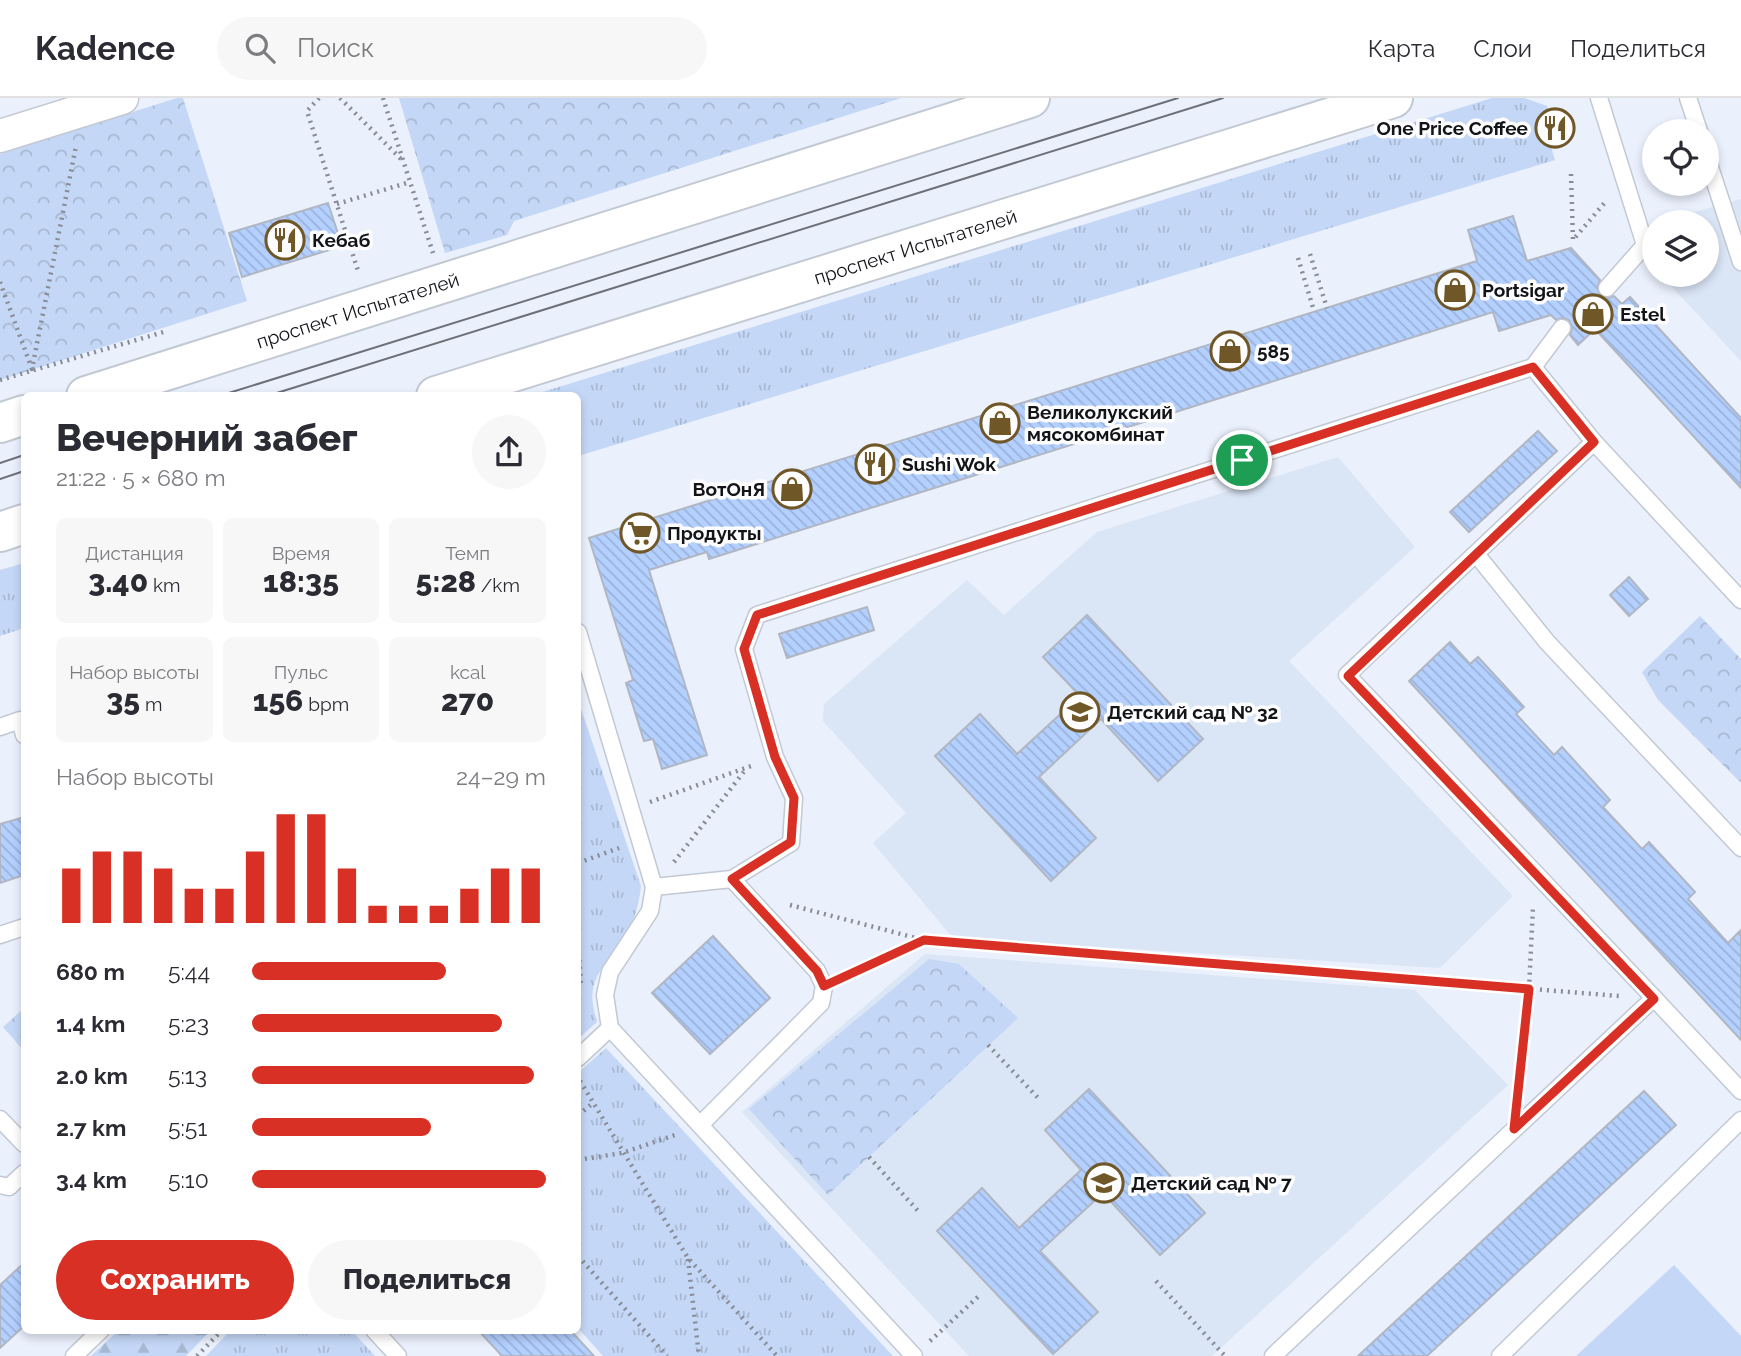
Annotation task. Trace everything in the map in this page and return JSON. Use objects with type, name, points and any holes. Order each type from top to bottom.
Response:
[{"type":"main road","name":"проспект Испытателей","points":[[99,392],[1030,98]]},
{"type":"main road","name":"проспект Испытателей","points":[[461,392],[504,385],[1393,98]]},
{"type":"main road","points":[[0,423],[21,416]]},
{"type":"main road","points":[[0,532],[21,525]]},
{"type":"street","points":[[0,136],[121,98]]},
{"type":"lane","points":[[1599,98],[1645,245],[1607,288]]},
{"type":"lane","points":[[1688,98],[1695,119]]},
{"type":"lane","points":[[1719,188],[1736,230],[1741,262]]},
{"type":"lane","points":[[654,887],[732,879],[791,842],[794,798],[775,757],[744,649],[757,615],[1533,367],[1562,328]]},
{"type":"lane","points":[[1533,367],[1594,442],[1741,600]]},
{"type":"lane","points":[[1594,442],[1348,676],[1741,1091]]},
{"type":"lane","points":[[1476,554],[1547,642],[1741,848]]},
{"type":"lane","points":[[582,665],[654,887],[650,911],[610,972],[605,995],[610,1028],[695,1128],[919,1351]]},
{"type":"lane","points":[[0,727],[20,720],[21,724]]},
{"type":"lane","points":[[695,1128],[821,1003],[824,986],[817,971],[732,879]]},
{"type":"lane","points":[[0,935],[21,929]]},
{"type":"lane","points":[[1273,1356],[1654,999]]},
{"type":"lane","points":[[581,1055],[610,1028]]},
{"type":"lane","points":[[0,1119],[21,1141]]},
{"type":"lane","points":[[1500,1356],[1741,1120]]},
{"type":"lane","points":[[0,1185],[9,1187],[21,1176]]},
{"type":"lane","points":[[74,1356],[97,1334]]},
{"type":"lane","points":[[378,1334],[398,1356]]},
{"type":"path","points":[[319,98],[307,111],[359,274]]},
{"type":"path","points":[[340,98],[403,161]]},
{"type":"path","points":[[383,98],[435,260]]},
{"type":"path","points":[[32,369],[77,142]]},
{"type":"path","points":[[1571,174],[1573,240],[1624,180]]},
{"type":"path","points":[[337,204],[410,182]]},
{"type":"path","points":[[1310,254],[1326,308]]},
{"type":"path","points":[[1298,258],[1314,312]]},
{"type":"path","points":[[0,282],[32,369]]},
{"type":"path","points":[[0,380],[180,327]]},
{"type":"path","points":[[630,810],[775,757]]},
{"type":"path","points":[[654,887],[748,767]]},
{"type":"path","points":[[581,862],[640,841]]},
{"type":"path","points":[[1514,1129],[1529,989],[1535,871]]},
{"type":"path","points":[[744,893],[924,940],[1654,999]]},
{"type":"path","points":[[824,986],[924,940]]},
{"type":"path","points":[[581,978],[582,991]]},
{"type":"path","points":[[988,1045],[1040,1100]]},
{"type":"path","points":[[581,1083],[688,1258],[777,1356]]},
{"type":"path","points":[[581,1113],[592,1104]]},
{"type":"path","points":[[581,1160],[622,1153],[695,1128]]},
{"type":"path","points":[[869,1157],[919,1212]]},
{"type":"path","points":[[688,1258],[699,1356]]},
{"type":"path","points":[[581,1259],[667,1356]]},
{"type":"path","points":[[1156,1281],[1225,1356]]},
{"type":"path","points":[[919,1351],[981,1294]]},
{"type":"path","points":[[197,1356],[218,1334]]},
{"type":"shaded area","points":[[1741,199],[1741,361],[1672,287],[1719,287],[1719,210],[1702,210]]},
{"type":"shaded area","name":"Детский сад № 32","points":[[1338,457],[1415,547],[1289,661],[1513,896],[1440,968],[953,938],[873,843],[906,813],[823,721],[824,704],[967,580],[1004,615],[1097,532]]},
{"type":"shaded area","name":"Детский сад № 7","points":[[925,954],[1415,990],[1508,1085],[1212,1356],[969,1356],[742,1112]]},
{"type":"green space","points":[[183,98],[247,301],[0,380],[0,154]]},
{"type":"green space","points":[[399,98],[901,98],[514,221],[507,235],[445,253]]},
{"type":"green space","points":[[1492,98],[1524,98],[1547,106],[1550,117],[1543,120],[1555,160],[581,455],[581,392],[543,392]]},
{"type":"green space","points":[[21,564],[21,629],[0,636],[0,570]]},
{"type":"green space","points":[[1700,616],[1741,659],[1741,783],[1658,700],[1642,672]]},
{"type":"green space","points":[[581,709],[641,886],[637,910],[630,927],[595,981],[592,997],[597,1022],[581,1036]]},
{"type":"green space","points":[[929,959],[959,964],[1018,1018],[828,1195],[749,1109]]},
{"type":"green space","points":[[21,1011],[21,1048],[3,1027]]},
{"type":"green space","points":[[606,1048],[893,1356],[603,1356],[581,1331],[581,1070]]},
{"type":"green space","points":[[1674,1265],[1741,1336],[1741,1356],[1576,1356]]},
{"type":"green space","points":[[115,1334],[207,1334],[186,1356],[91,1356]]},
{"type":"green space","points":[[227,1334],[355,1334],[375,1356],[206,1356]]},
{"type":"building","name":"Кебаб","points":[[328,203],[342,246],[242,277],[229,233]]},
{"type":"building","points":[[1513,216],[1527,261],[1571,248],[1600,280],[1597,287],[1600,295],[1606,298],[1614,296],[1622,304],[1630,297],[1741,418],[1741,488],[1595,329],[1578,345],[1570,335],[1572,329],[1569,320],[1556,320],[1551,315],[1499,331],[1493,312],[709,559],[707,552],[649,570],[707,755],[662,769],[653,739],[644,741],[626,683],[633,680],[589,538],[1477,261],[1468,230]]},
{"type":"building","points":[[1538,431],[1557,451],[1469,532],[1450,512]]},
{"type":"building","points":[[1629,577],[1648,599],[1629,616],[1610,595]]},
{"type":"building","points":[[867,607],[874,630],[787,658],[779,634]]},
{"type":"building","points":[[1087,615],[1203,739],[1158,781],[1101,719],[1039,777],[1096,838],[1051,881],[935,756],[980,714],[1017,754],[1080,696],[1043,657]]},
{"type":"building","points":[[1450,642],[1470,664],[1478,657],[1524,707],[1516,714],[1554,755],[1562,747],[1610,800],[1603,807],[1642,849],[1649,842],[1695,892],[1688,899],[1728,943],[1741,930],[1741,1040],[1409,681]]},
{"type":"building","points":[[21,818],[21,876],[0,883],[0,824]]},
{"type":"building","points":[[713,936],[770,998],[710,1054],[652,993]]},
{"type":"building","points":[[1089,1089],[1205,1213],[1160,1255],[1103,1193],[1040,1251],[1098,1312],[1053,1354],[937,1231],[982,1188],[1019,1228],[1081,1170],[1045,1130]]},
{"type":"building","points":[[1644,1091],[1676,1125],[1427,1356],[1358,1356]]},
{"type":"building","points":[[21,1266],[21,1329],[0,1348],[0,1285]]},
{"type":"building","points":[[482,1334],[574,1334],[594,1356],[502,1356]]},
{"type":"tram line","points":[[232,392],[1178,98]]},
{"type":"tram line","points":[[280,392],[1223,98]]},
{"type":"tram line","points":[[0,463],[21,456]]},
{"type":"tram line","points":[[0,479],[21,472]]},
{"type":"place","name":"One Price Coffee","points":[[1555,128]]},
{"type":"place","name":"Кебаб","points":[[285,240]]},
{"type":"place","name":"Portsigar","points":[[1455,290]]},
{"type":"place","name":"Estel","points":[[1593,314]]},
{"type":"place","name":"585","points":[[1230,351]]},
{"type":"place","name":"Великолукский мясокомбинат","points":[[1000,423]]},
{"type":"place","name":"Sushi Wok","points":[[875,464]]},
{"type":"place","name":"ВотОнЯ","points":[[792,489]]},
{"type":"place","name":"Продукты","points":[[640,533]]},
{"type":"place","name":"Детский сад № 32","points":[[1080,712]]},
{"type":"place","name":"Детский сад № 7","points":[[1104,1183]]},
{"type":"route","points":[[1533,367],[1594,442],[1348,676],[1654,999],[1514,1129],[1529,989],[924,940],[824,986],[817,971],[732,879],[791,842],[794,798],[775,757],[744,649],[757,615],[1242,460],[1533,367]]}]
